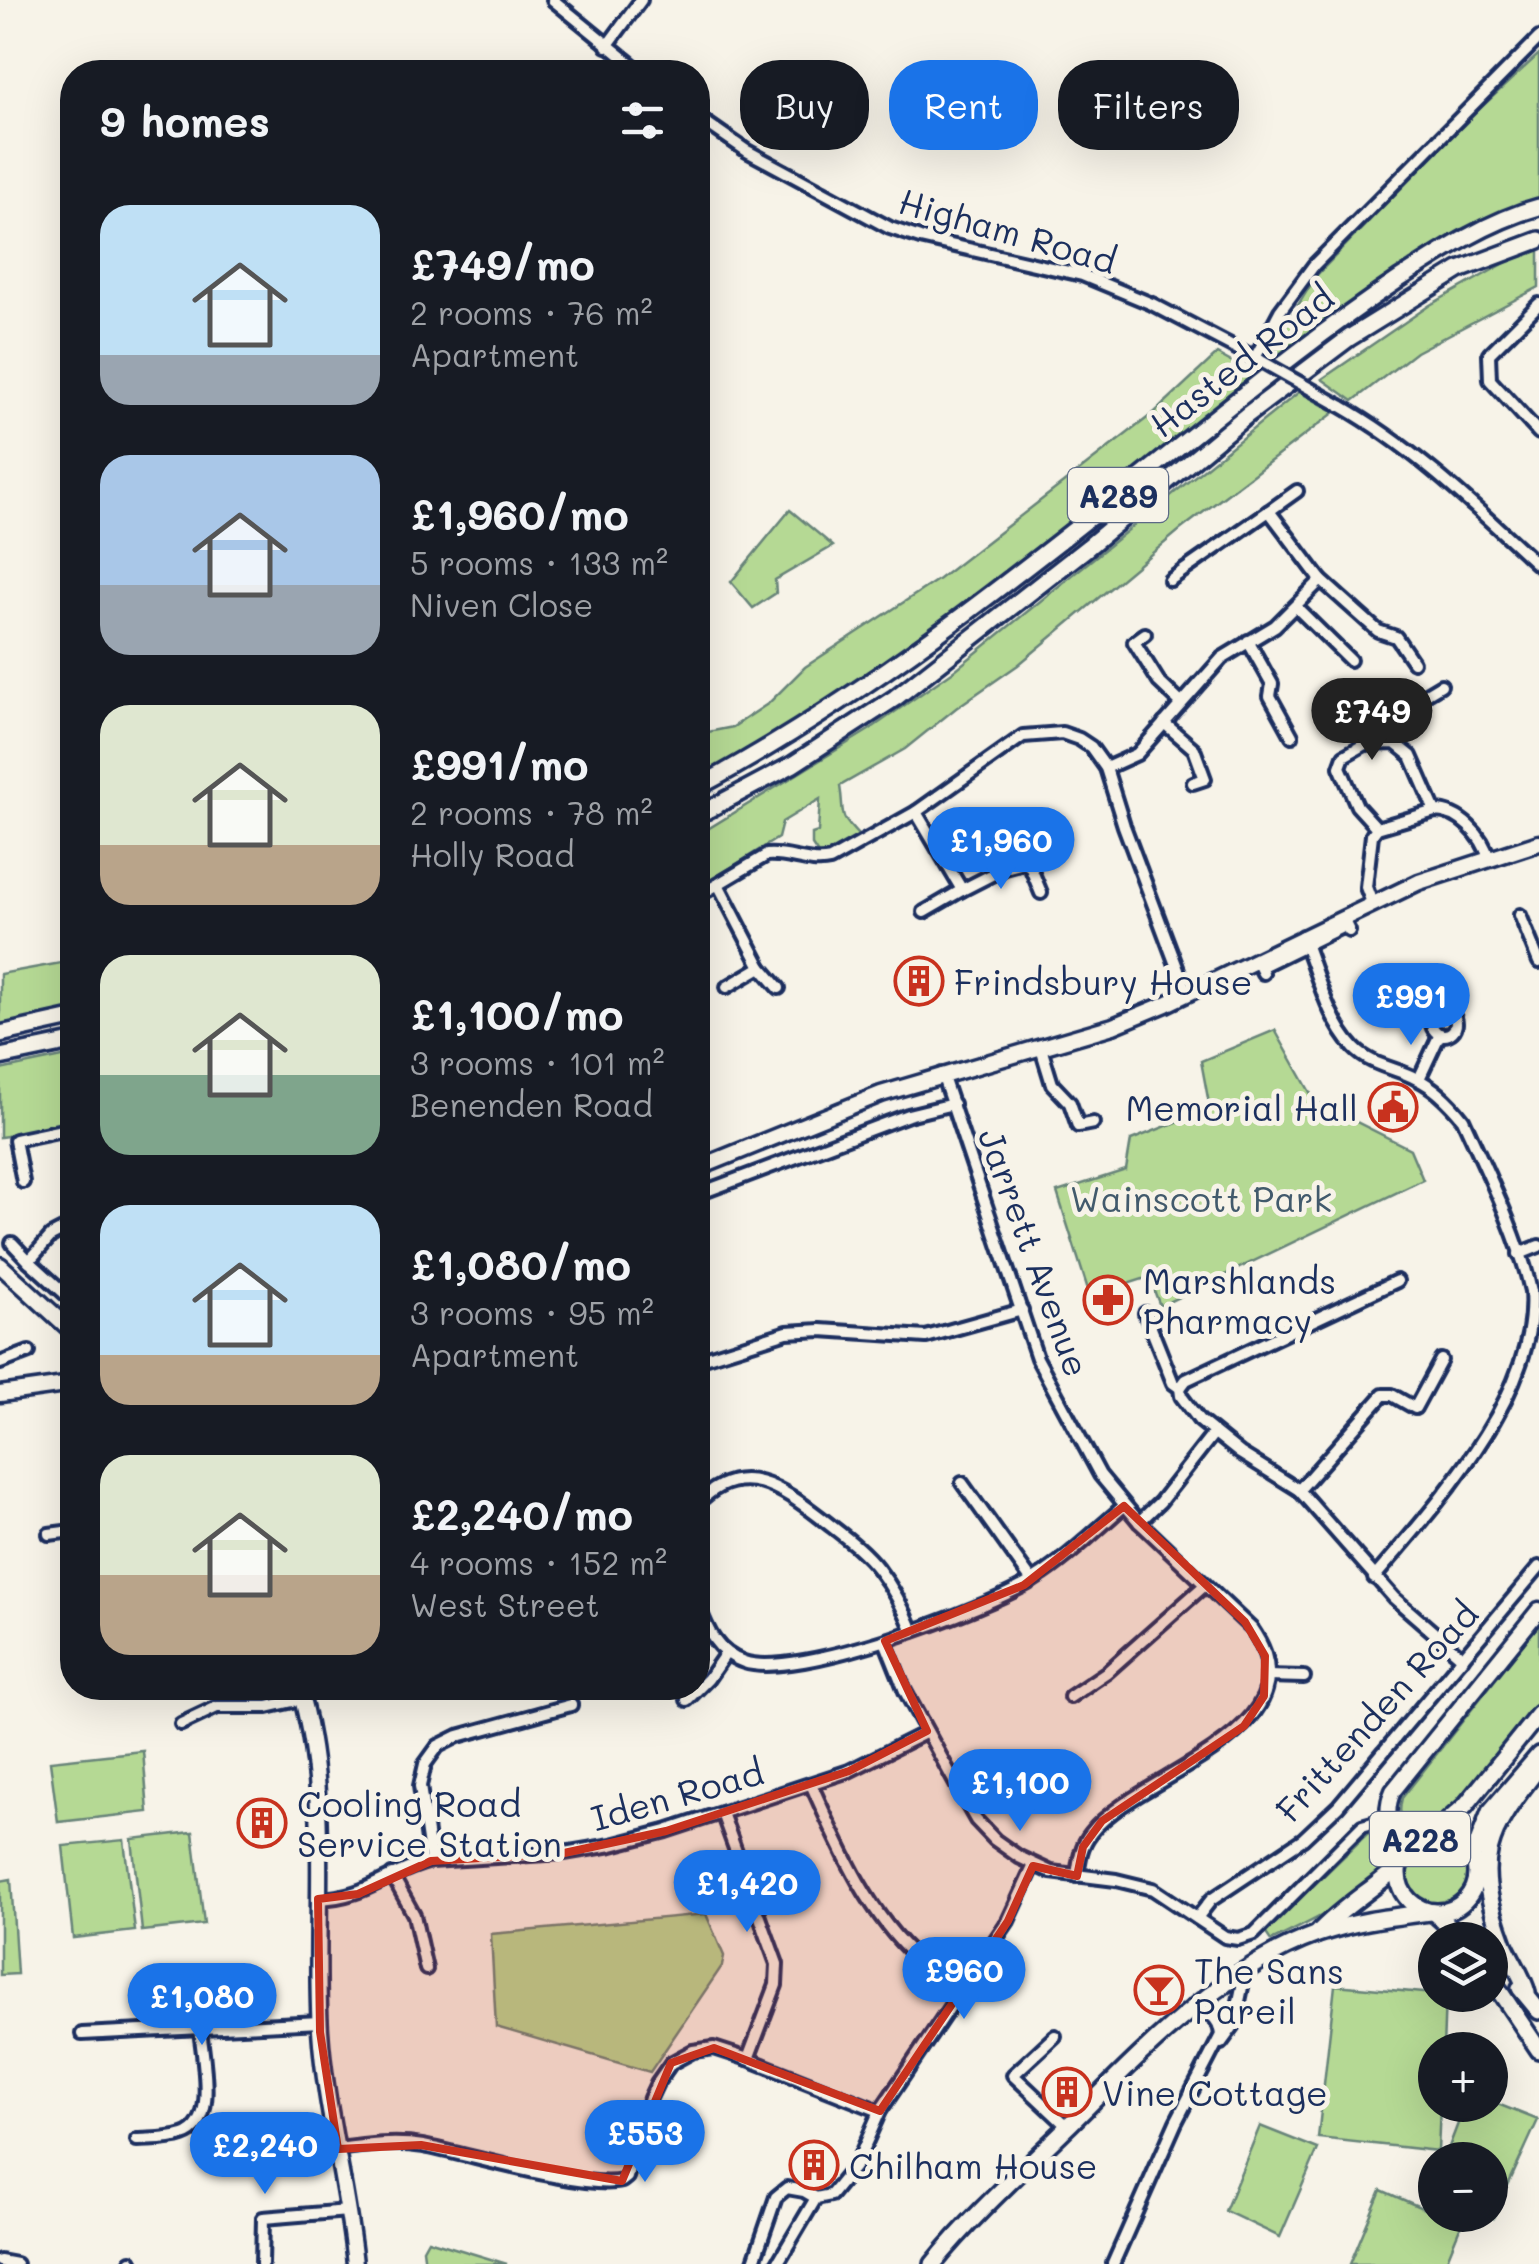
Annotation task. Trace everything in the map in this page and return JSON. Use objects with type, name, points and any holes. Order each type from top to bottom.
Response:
[{"type":"main road","name":"Hasted Road","points":[[710,780],[766,750],[880,675],[1099,511],[1322,331],[1448,248],[1539,207]]},
{"type":"main road","name":"Hasted Road","points":[[710,809],[792,766],[894,698],[1088,546],[1246,415],[1350,338],[1459,270],[1539,240]]},
{"type":"main road","points":[[710,1163],[881,1094],[1112,1026],[1304,940],[1419,882],[1539,843]]},
{"type":"main road","points":[[0,1034],[60,1021]]},
{"type":"main road","points":[[0,1057],[60,1044]]},
{"type":"main road","points":[[0,1265],[60,1320]]},
{"type":"main road","points":[[0,1394],[60,1386]]},
{"type":"main road","points":[[1400,1863],[1389,1828],[1390,1798],[1539,1610]]},
{"type":"main road","points":[[301,1700],[316,1778],[320,2022],[355,2264]]},
{"type":"main road","points":[[1390,1819],[1409,1830],[1432,1835],[1465,1806],[1539,1714]]},
{"type":"main road","points":[[1472,1856],[1490,1812],[1539,1754]]},
{"type":"main road","points":[[1527,1993],[1498,1928],[1488,1858],[1498,1822],[1539,1767]]},
{"type":"main road","name":"A228","points":[[932,2264],[1150,2043],[1188,2012],[1245,1973],[1317,1934],[1381,1917],[1459,1906],[1471,1893],[1476,1876],[1472,1856],[1458,1840],[1432,1835],[1414,1842],[1400,1863],[1317,1934]]},
{"type":"main road","name":"A228","points":[[1400,1863],[1399,1880],[1406,1897],[1431,1912]]},
{"type":"main road","points":[[1476,1876],[1489,1931],[1513,1978],[1539,2011]]},
{"type":"main road","points":[[1431,1912],[1443,1922]]},
{"type":"main road","points":[[1508,2004],[1539,2050]]},
{"type":"street","points":[[553,0],[626,60]]},
{"type":"street","points":[[607,46],[641,0]]},
{"type":"street","points":[[1258,360],[1280,310],[1314,265],[1539,38]]},
{"type":"street","name":"Higham Road","points":[[710,126],[746,152],[890,228],[1082,275],[1152,304],[1258,360],[1386,434],[1452,485],[1539,566]]},
{"type":"street","points":[[1537,427],[1490,380],[1490,354],[1539,304]]},
{"type":"street","points":[[1170,580],[1297,491]]},
{"type":"street","points":[[1270,511],[1320,580],[1378,631],[1396,637],[1413,662]]},
{"type":"street","points":[[1106,768],[1137,754],[1222,658],[1275,626],[1320,580]]},
{"type":"street","points":[[1296,606],[1350,660]]},
{"type":"street","points":[[1146,634],[1129,644],[1180,702]]},
{"type":"street","points":[[1248,641],[1272,684],[1270,696],[1292,736]]},
{"type":"street","points":[[1400,709],[1441,684]]},
{"type":"street","points":[[1381,694],[1400,709]]},
{"type":"street","points":[[1395,743],[1400,709]]},
{"type":"street","points":[[1164,723],[1194,749],[1200,781],[1210,792]]},
{"type":"street","points":[[710,890],[767,855],[817,863],[830,860],[916,812],[1023,736],[1062,733],[1079,739],[1106,768],[1187,994]]},
{"type":"street","points":[[1377,828],[1357,806],[1340,767],[1344,756],[1374,742],[1395,743],[1410,756],[1436,811]]},
{"type":"street","points":[[1372,904],[1366,887],[1372,835],[1377,828],[1446,811],[1479,837],[1489,859]]},
{"type":"street","points":[[916,812],[962,890]]},
{"type":"street","points":[[924,912],[1005,868],[1024,863],[1030,866],[1040,893]]},
{"type":"street","points":[[718,886],[761,967],[779,988]]},
{"type":"street","points":[[1520,915],[1539,962]]},
{"type":"street","points":[[1262,972],[1260,967],[1304,940],[1346,925],[1349,931]]},
{"type":"street","points":[[1304,940],[1337,1022],[1355,1050],[1419,1080],[1454,1107],[1463,1120],[1532,1294],[1533,1336],[1520,1381],[1500,1423],[1468,1472],[1374,1578]]},
{"type":"street","points":[[727,987],[761,967]]},
{"type":"street","points":[[1419,1080],[1440,1034]]},
{"type":"street","points":[[1040,1048],[1050,1080],[1072,1105],[1078,1126],[1094,1123]]},
{"type":"street","name":"Jarrett Avenue","points":[[942,1074],[1038,1358],[1070,1422],[1100,1475],[1124,1506],[1257,1638],[1265,1656],[1267,1676]]},
{"type":"street","points":[[710,1189],[908,1115],[953,1104]]},
{"type":"street","points":[[23,1182],[15,1140],[60,1131]]},
{"type":"street","points":[[29,1261],[60,1231]]},
{"type":"street","points":[[12,1243],[60,1289]]},
{"type":"street","points":[[1519,1254],[1539,1246]]},
{"type":"street","points":[[1180,1388],[1186,1380],[1397,1281]]},
{"type":"street","points":[[710,1356],[787,1332],[830,1330],[926,1338],[1022,1310]]},
{"type":"street","points":[[1145,1313],[1173,1382],[1198,1420],[1299,1490],[1374,1578],[1463,1658]]},
{"type":"street","points":[[0,1364],[29,1352]]},
{"type":"street","points":[[1299,1490],[1383,1396],[1392,1394],[1415,1408],[1441,1360]]},
{"type":"street","points":[[1139,1522],[1160,1502],[1214,1433]]},
{"type":"street","points":[[710,1493],[736,1482],[764,1482],[782,1489],[862,1551],[894,1592],[913,1631]]},
{"type":"street","points":[[962,1482],[1032,1581]]},
{"type":"street","points":[[710,1634],[726,1653],[752,1664],[773,1666],[885,1641],[996,1599],[1032,1581],[1124,1506]]},
{"type":"street","points":[[50,1534],[60,1533]]},
{"type":"street","name":"Frittenden Road","points":[[1197,1918],[1211,1900],[1303,1840],[1338,1806],[1539,1567]]},
{"type":"street","points":[[1070,1697],[1107,1672],[1205,1586]]},
{"type":"street","points":[[885,1641],[927,1732],[984,1829],[1002,1846],[1034,1865],[1146,1887],[1223,1936],[1238,1939],[1254,1934],[1361,1827],[1390,1819]]},
{"type":"street","points":[[710,1675],[726,1653]]},
{"type":"street","points":[[1077,1876],[1082,1851],[1095,1828],[1246,1724],[1261,1702],[1267,1676],[1304,1677]]},
{"type":"street","points":[[181,1724],[217,1708],[267,1708],[285,1700]]},
{"type":"street","points":[[431,1860],[420,1786],[425,1764],[438,1746],[458,1736],[571,1706]]},
{"type":"street","name":"Iden Road","points":[[318,1899],[358,1894],[431,1860],[580,1850],[666,1831],[849,1772],[927,1732]]},
{"type":"street","points":[[811,1784],[835,1837],[878,1912],[917,1958],[963,1988]]},
{"type":"street","points":[[722,1813],[778,1964],[776,1985],[748,2058]]},
{"type":"street","points":[[752,2264],[776,2197],[787,2188],[816,2198],[831,2195],[857,2163],[880,2111],[1008,1921],[1034,1865]]},
{"type":"street","points":[[392,1875],[414,1915],[426,1969]]},
{"type":"street","points":[[1212,2056],[1234,2026],[1245,1973]]},
{"type":"street","points":[[1114,2264],[1176,2122],[1222,2036],[1212,2015],[1203,2010],[1188,2012]]},
{"type":"street","points":[[82,2034],[320,2022]]},
{"type":"street","points":[[136,2140],[182,2136],[202,2120],[206,2108],[200,2028]]},
{"type":"street","points":[[1056,2036],[1013,2075],[1067,2126]]},
{"type":"street","points":[[338,2148],[410,2144],[566,2177],[622,2182],[650,2098],[671,2063],[693,2050],[714,2048],[880,2111]]},
{"type":"street","points":[[777,2264],[816,2198]]},
{"type":"street","points":[[262,2264],[263,2218],[348,2206]]},
{"type":"street","points":[[0,2261],[16,2264]]},
{"type":"highlighted area","points":[[1124,1506],[1245,1622],[1265,1656],[1264,1696],[1244,1726],[1102,1821],[1083,1847],[1077,1876],[1033,1866],[1008,1921],[880,2111],[714,2048],[671,2063],[622,2181],[421,2145],[338,2149],[320,2032],[318,1899],[358,1894],[431,1861],[564,1853],[666,1831],[849,1771],[927,1731],[885,1641],[1024,1585]]},
{"type":"green space","points":[[1539,54],[1539,199],[1506,210],[1438,244],[1280,355],[1273,346],[1316,276],[1462,125]]},
{"type":"green space","points":[[1539,249],[1539,287],[1416,352],[1353,401],[1322,379],[1430,305],[1523,253]]},
{"type":"green space","points":[[1217,354],[1258,377],[1045,546],[862,682],[710,775],[710,732],[733,727],[769,703],[805,667],[939,579],[1155,412]]},
{"type":"green space","points":[[1299,392],[1335,412],[1180,530],[1018,665],[905,749],[840,786],[845,818],[859,836],[849,846],[820,857],[812,845],[812,834],[818,832],[820,799],[782,822],[778,838],[710,880],[710,828],[869,730],[955,670]]},
{"type":"green space","points":[[790,510],[833,546],[775,580],[776,593],[753,608],[731,582]]},
{"type":"green space","points":[[60,963],[60,1014],[0,1028],[0,974]]},
{"type":"green space","name":"Wainscott Park","points":[[1275,1030],[1315,1101],[1410,1149],[1423,1180],[1160,1306],[1149,1277],[1090,1296],[1057,1192],[1126,1170],[1131,1140],[1210,1109],[1201,1061]]},
{"type":"green space","points":[[60,1058],[60,1125],[0,1137],[0,1070]]},
{"type":"green space","points":[[1539,1624],[1539,1703],[1447,1812],[1421,1824],[1407,1823],[1400,1810],[1402,1798]]},
{"type":"green space","points":[[143,1751],[148,1812],[58,1822],[50,1761]]},
{"type":"green space","points":[[1374,1831],[1384,1834],[1390,1852],[1387,1867],[1375,1881],[1332,1910],[1271,1941],[1265,1932]]},
{"type":"green space","points":[[193,1832],[204,1924],[142,1931],[132,1839]]},
{"type":"green space","points":[[124,1840],[135,1931],[73,1938],[63,1846]]},
{"type":"green space","points":[[1437,1846],[1458,1855],[1467,1876],[1458,1897],[1437,1906],[1416,1897],[1407,1876],[1416,1855]]},
{"type":"green space","points":[[11,1879],[17,1974],[0,1975],[0,1881]]},
{"type":"green space","points":[[706,1914],[724,1956],[722,1966],[650,2072],[496,2027],[491,1934]]},
{"type":"green space","points":[[1335,1985],[1418,1993],[1418,2012],[1444,2012],[1444,2032],[1418,2032],[1418,2122],[1439,2122],[1438,2142],[1418,2142],[1418,2149],[1318,2138]]},
{"type":"green space","points":[[1508,2108],[1538,2120],[1508,2185],[1508,2142],[1451,2142],[1459,2122],[1508,2122]]},
{"type":"green space","points":[[1260,2126],[1318,2149],[1280,2237],[1225,2211]]},
{"type":"green space","points":[[1381,2190],[1418,2206],[1418,2232],[1458,2232],[1445,2264],[1350,2264]]},
{"type":"green space","points":[[428,2240],[507,2264],[425,2264],[423,2249]]},
{"type":"place","name":"Frindsbury House","points":[[919,981]]},
{"type":"place","name":"Memorial Hall","points":[[1393,1107]]},
{"type":"place","name":"Marshlands Pharmacy","points":[[1108,1300]]},
{"type":"place","name":"Cooling Road Service Station","points":[[262,1823]]},
{"type":"place","name":"The Sans Pareil","points":[[1159,1990]]},
{"type":"place","name":"Vine Cottage","points":[[1067,2092]]},
{"type":"place","name":"Chilham House","points":[[814,2165]]}]
